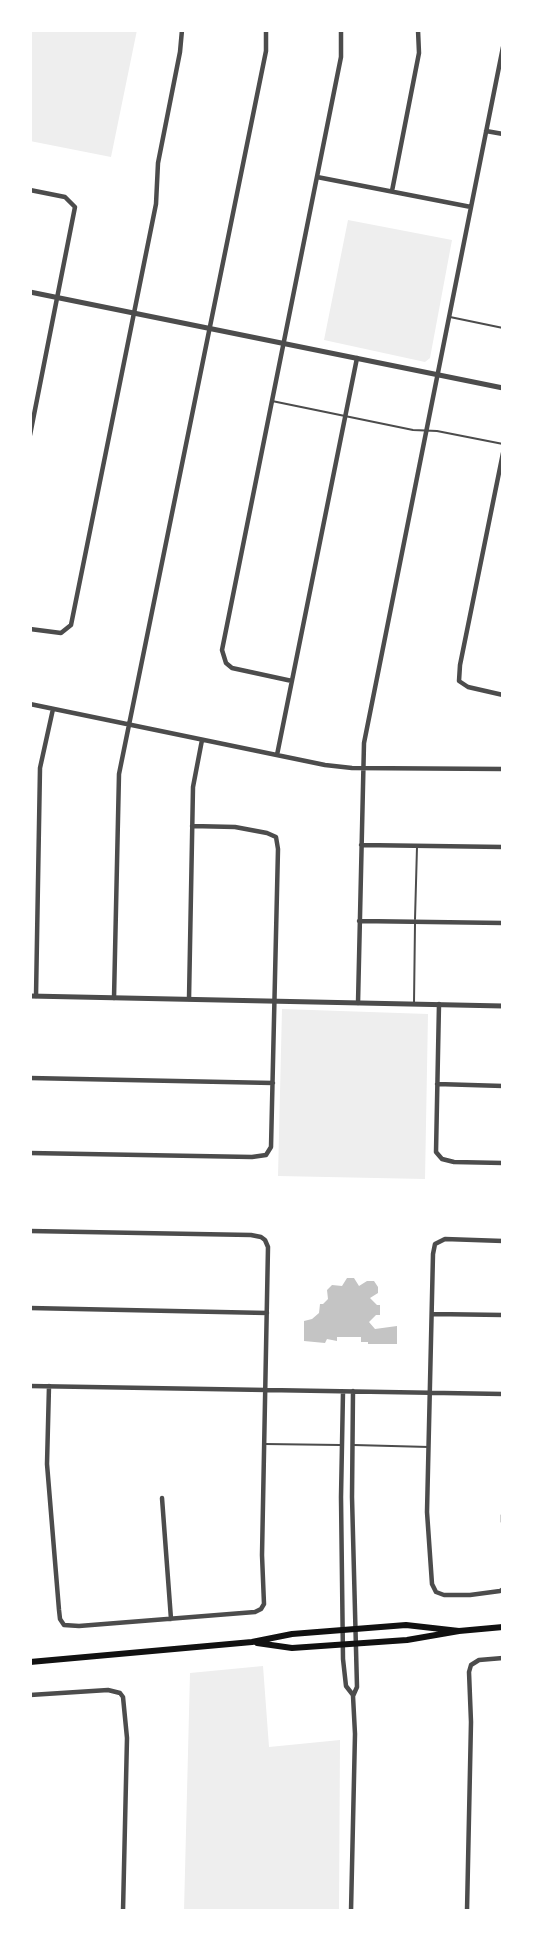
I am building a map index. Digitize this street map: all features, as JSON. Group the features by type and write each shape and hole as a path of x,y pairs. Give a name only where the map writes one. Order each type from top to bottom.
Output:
{"main road":[{"path":"30,1662 252,1642 292,1634 406,1625 458,1631"},
{"path":"252,1642 292,1648 407,1640 503,1627"}],"street":[{"path":"30,629 61,633 71,625 156,204 158,163 182,30"},
{"path":"114,998 119,774 266,51 266,30"},
{"path":"292,681 232,668 226,663 222,650 341,57 341,30"},
{"path":"392,191 419,53 418,30"},
{"path":"358,1003 364,743 503,47"},
{"path":"486,131 503,134"},
{"path":"317,177 471,208"},
{"path":"30,190 65,197 75,207 30,435"},
{"path":"30,292 503,388"},
{"path":"277,756 357,358"},
{"path":"503,453 459,681 468,687 503,695"},
{"path":"30,704 325,765 362,768 503,769"},
{"path":"53,709 40,768 33,996 503,1006"},
{"path":"189,999 193,787 202,740"},
{"path":"30,1153 260,1157 266,1155 271,1147 276,837 235,827 192,826"},
{"path":"361,845 503,847"},
{"path":"359,921 503,923"},
{"path":"439,1004 436,1152 442,1159 454,1162 503,1163"},
{"path":"30,1078 273,1083"},
{"path":"437,1084 503,1086"},
{"path":"30,1231 261,1237 268,1247 262,1555 264,1604 261,1609 255,1612 73,1627 64,1625 60,1619 47,1464 49,1386"},
{"path":"503,1241 445,1239 435,1244 427,1512 432,1584 436,1592 444,1595 482,1594 503,1589"},
{"path":"30,1308 267,1313"},
{"path":"433,1314 503,1315"},
{"path":"30,1386 503,1394"},
{"path":"343,1391 341,1539 344,1644 346,1686 353,1696"},
{"path":"352,1911 355,1734 353,1696 357,1686 352,1497 353,1391"},
{"path":"162,1498 171,1619"},
{"path":"503,1515 503,1522"},
{"path":"467,1911 470,1672 471,1665 479,1660 503,1658"},
{"path":"30,1695 115,1690 123,1697 127,1738 123,1911"}],"lane":[{"path":"449,317 503,328"},
{"path":"271,401 503,444"},
{"path":"414,1004 417,845"},
{"path":"264,1444 341,1445"},
{"path":"353,1445 430,1447"}],"shaded area":[{"path":"30,30 137,30 111,157 30,141"},
{"path":"348,220 452,240 430,358 425,362 324,340"},
{"path":"282,1009 428,1014 425,1179 278,1176"},
{"path":"263,1666 269,1747 340,1740 339,1909 184,1911 190,1673"}],"building":[{"path":"347,1278 354,1278 359,1286 367,1281 374,1281 378,1293 370,1298 380,1305 380,1315 376,1315 369,1322 375,1329 397,1326 397,1344 368,1344 361,1342 361,1337 337,1337 337,1341 327,1339 325,1343 304,1341 304,1321 319,1313 320,1304 328,1299 327,1290 332,1285 342,1286"}]}
